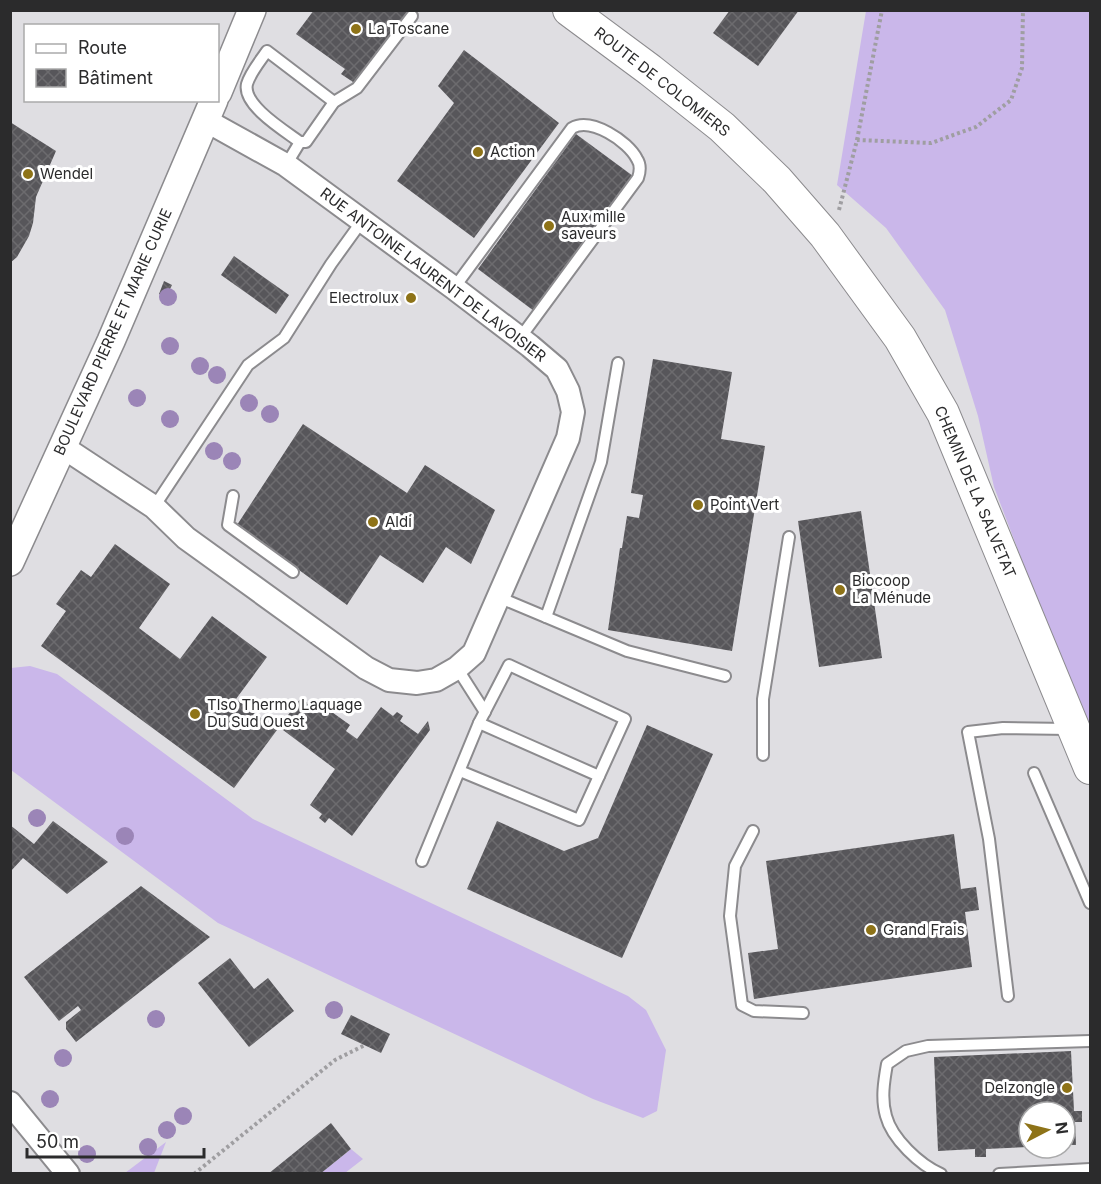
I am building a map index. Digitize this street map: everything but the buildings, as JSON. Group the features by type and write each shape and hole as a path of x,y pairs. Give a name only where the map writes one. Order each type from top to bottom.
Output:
{"main road":[{"name":"ROUTE DE COLOMIERS","path":"569,10 722,127 777,180 827,238"},
{"name":"CHEMIN DE LA SALVETAT","path":"827,238 900,338 943,413 1090,768"}],"street":[{"path":"219,90 252,13"},
{"name":"RUE ANTOINE LAURENT DE LAVOISIER","path":"63,447 154,507 186,538 366,668 388,680 417,683 436,680 457,668 474,653 568,438 573,412 568,391 557,369 520,338 210,110"},
{"name":"BOULEVARD PIERRE ET MARIE CURIE","path":"10,562 111,341 210,110"},
{"path":"10,1102 68,1173"}],"lane":[{"path":"334,102 267,51 247,82 247,92 252,103 300,142 306,142 334,102 357,88 412,16"},
{"path":"454,288 572,128 581,124 594,125 621,142 638,160 640,168 638,178 520,338"},
{"path":"286,165 300,142"},
{"path":"154,507 248,365 284,338 331,264 362,221"},
{"path":"546,617 601,462 618,363"},
{"path":"233,496 228,525 293,573"},
{"path":"763,755 763,699 789,537"},
{"path":"498,597 627,651 725,676"},
{"path":"422,861 479,723 509,665 625,719 579,820 460,771"},
{"path":"457,668 484,712"},
{"path":"479,723 599,776"},
{"path":"1008,996 989,839 968,732 1003,728 1073,729"},
{"path":"1034,773 1090,903"},
{"path":"753,831 735,866 730,916 742,1005 754,1011 803,1013"},
{"path":"941,1173 930,1169 915,1158 891,1129 886,1117 883,1088 887,1064 906,1052 928,1046 1090,1041"},
{"path":"999,1173 1090,1169"}],"path":[{"path":"827,238 853,163 882,10"},
{"path":"857,140 931,143 976,128 1011,100 1022,68 1023,10"},
{"path":"194,1173 335,1060 364,1045"}],"shaded area":[{"path":"866,11 1090,11 1090,730 994,487 978,416 945,310 886,228 837,185"},
{"path":"30,666 57,674 253,819 628,996 646,1010 666,1050 657,1111 643,1118 593,1099 218,923 11,770 11,668"},
{"path":"166,1142 154,1173 125,1173"},
{"path":"351,1149 363,1159 345,1173 320,1174"}],"place":[{"name":"La Toscane","path":"356,29"},
{"name":"Action","path":"478,152"},
{"name":"Wendel","path":"28,174"},
{"name":"Aux mille saveurs","path":"549,226"},
{"name":"Electrolux","path":"411,298"},
{"name":"Point Vert","path":"698,505"},
{"name":"Aldi","path":"373,522"},
{"name":"Biocoop La Ménude","path":"840,590"},
{"name":"Tlso Thermo Laquage Du Sud Ouest","path":"195,714"},
{"name":"Grand Frais","path":"871,930"},
{"name":"Delzongle","path":"1067,1088"}]}
